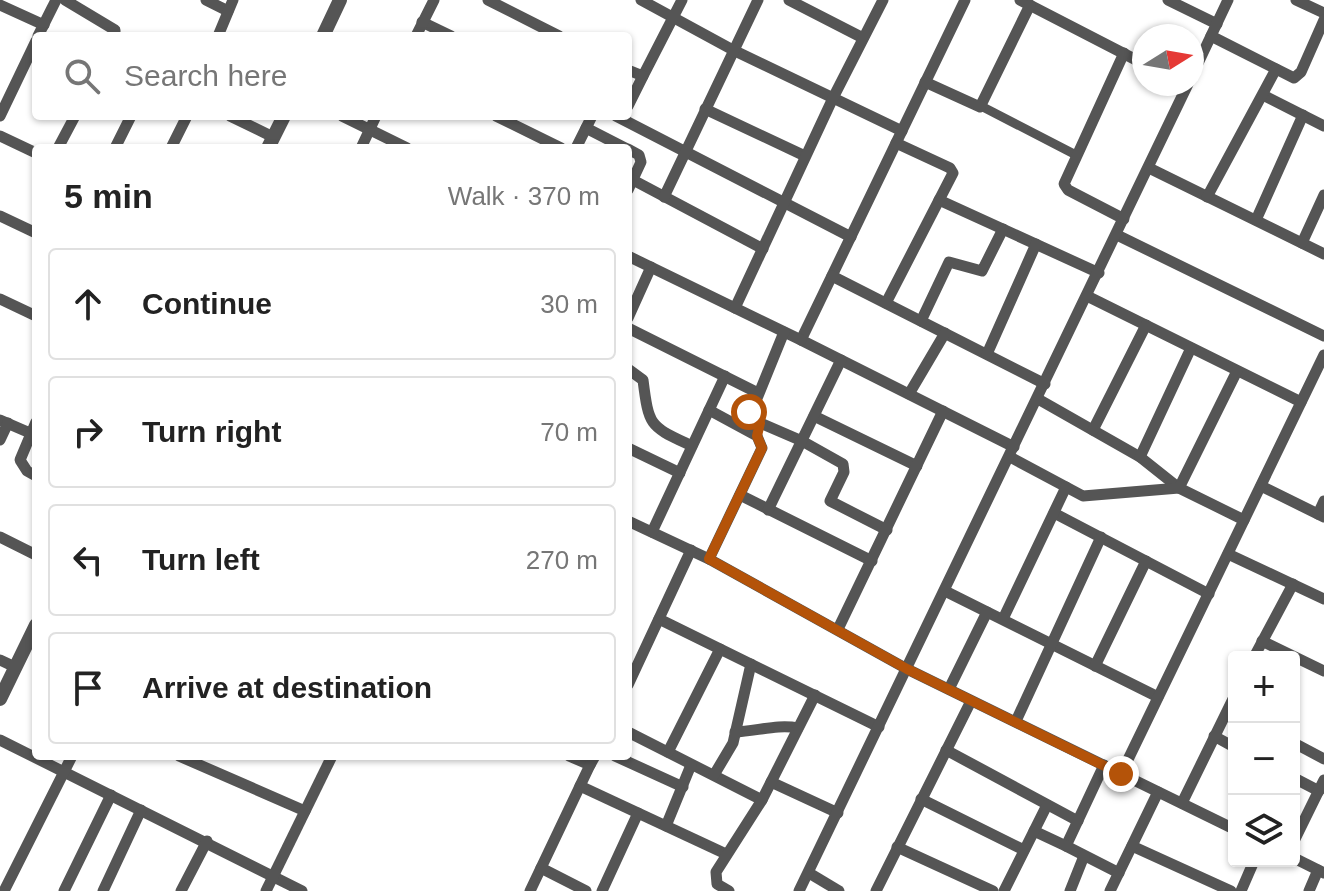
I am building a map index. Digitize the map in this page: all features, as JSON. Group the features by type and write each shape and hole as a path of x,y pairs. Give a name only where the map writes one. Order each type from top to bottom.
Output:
{"street":[{"path":"40,32 56,0"},
{"path":"65,0 107,23 115,32"},
{"path":"206,0 230,5 220,32"},
{"path":"325,32 340,0"},
{"path":"418,32 434,0"},
{"path":"488,0 551,32"},
{"path":"641,0 733,50 902,131"},
{"path":"632,98 682,0"},
{"path":"664,197 758,0"},
{"path":"789,0 863,38"},
{"path":"735,308 805,156 883,0"},
{"path":"801,340 965,0"},
{"path":"1168,0 1217,24"},
{"path":"1204,50 1228,0"},
{"path":"1302,1 1324,13"},
{"path":"981,106 1025,2 1132,57"},
{"path":"0,5 36,32"},
{"path":"1211,36 1276,69 1298,76 1324,20"},
{"path":"422,22 443,32"},
{"path":"0,116 32,49"},
{"path":"1124,53 1076,155 1066,188 1124,219"},
{"path":"1207,197 1276,69"},
{"path":"632,72 643,76"},
{"path":"925,82 977,108 981,106 1076,155"},
{"path":"1263,95 1324,125"},
{"path":"799,891 1182,96"},
{"path":"705,109 805,156"},
{"path":"1256,220 1303,115"},
{"path":"60,144 73,120"},
{"path":"117,144 129,120"},
{"path":"173,144 185,120"},
{"path":"236,120 271,142 282,120"},
{"path":"350,120 399,144"},
{"path":"363,144 374,120"},
{"path":"504,120 553,144"},
{"path":"578,144 590,120"},
{"path":"610,141 619,120"},
{"path":"626,120 783,205 851,237"},
{"path":"586,128 616,144"},
{"path":"0,136 32,151"},
{"path":"886,303 952,170 896,143"},
{"path":"632,153 641,158 632,180"},
{"path":"1149,168 1324,254"},
{"path":"632,186 664,197 763,249"},
{"path":"1302,243 1324,195"},
{"path":"939,200 1099,273"},
{"path":"0,216 32,231"},
{"path":"921,321 949,262 982,271 1003,229"},
{"path":"1117,235 1324,336"},
{"path":"987,354 1036,244"},
{"path":"632,258 943,411 1066,487 1089,497 1179,488"},
{"path":"632,309 651,267"},
{"path":"832,276 1045,384"},
{"path":"1087,296 1301,402"},
{"path":"0,299 32,314"},
{"path":"1093,430 1146,325"},
{"path":"632,330 758,393"},
{"path":"784,332 749,415 843,464 844,472 830,501 887,530"},
{"path":"909,394 945,333"},
{"path":"1140,457 1191,348"},
{"path":"1121,774 1324,355"},
{"path":"768,510 841,360"},
{"path":"1179,488 1237,371"},
{"path":"632,372 643,380 649,418 655,428 692,446"},
{"path":"652,532 725,376"},
{"path":"1038,399 1140,457 1179,488 1244,520"},
{"path":"709,410 757,436"},
{"path":"838,629 943,411"},
{"path":"814,416 917,466"},
{"path":"0,440 4,421 32,428"},
{"path":"709,559 762,448 757,436 760,423"},
{"path":"32,431 21,465 32,473"},
{"path":"632,450 680,473"},
{"path":"1261,486 1321,515 1324,501"},
{"path":"1003,619 1066,487"},
{"path":"740,495 872,561"},
{"path":"1054,513 1209,594"},
{"path":"632,523 709,559 907,669 1228,826"},
{"path":"0,537 32,553"},
{"path":"1016,721 1101,537"},
{"path":"632,676 691,550"},
{"path":"1228,554 1324,599"},
{"path":"1095,666 1146,561"},
{"path":"1257,651 1293,584"},
{"path":"945,591 1158,697"},
{"path":"949,689 987,612"},
{"path":"659,619 879,727"},
{"path":"0,699 32,633"},
{"path":"1262,641 1324,671"},
{"path":"668,752 720,649"},
{"path":"0,660 15,667"},
{"path":"714,775 735,732 751,664"},
{"path":"723,890 714,879 726,854 762,800 815,695"},
{"path":"876,891 971,701"},
{"path":"1182,803 1228,709"},
{"path":"735,732 773,730 784,726 798,728"},
{"path":"632,734 762,800"},
{"path":"1214,736 1228,744"},
{"path":"0,740 32,756"},
{"path":"1300,746 1324,759"},
{"path":"946,750 1078,821"},
{"path":"40,760 302,891"},
{"path":"4,891 70,760"},
{"path":"196,760 305,811"},
{"path":"266,891 330,760"},
{"path":"624,760 683,787"},
{"path":"530,891 593,761"},
{"path":"666,826 691,765"},
{"path":"1066,846 1104,765"},
{"path":"1300,780 1321,785 1300,829"},
{"path":"771,782 838,813"},
{"path":"580,786 726,854"},
{"path":"1112,890 1158,792"},
{"path":"64,891 111,795"},
{"path":"921,799 1024,850"},
{"path":"1004,891 1047,805"},
{"path":"103,891 141,810"},
{"path":"602,891 638,813"},
{"path":"1034,831 1119,873"},
{"path":"181,891 207,841"},
{"path":"1132,846 1231,891"},
{"path":"897,847 993,891"},
{"path":"1070,891 1084,856"},
{"path":"1300,861 1321,871 1309,891"},
{"path":"1241,891 1251,867"},
{"path":"541,868 586,891"},
{"path":"809,873 839,891"}],"route":[{"path":"749,412 749,418 760,423 757,436 762,448 709,559 907,669 1121,774"}]}
